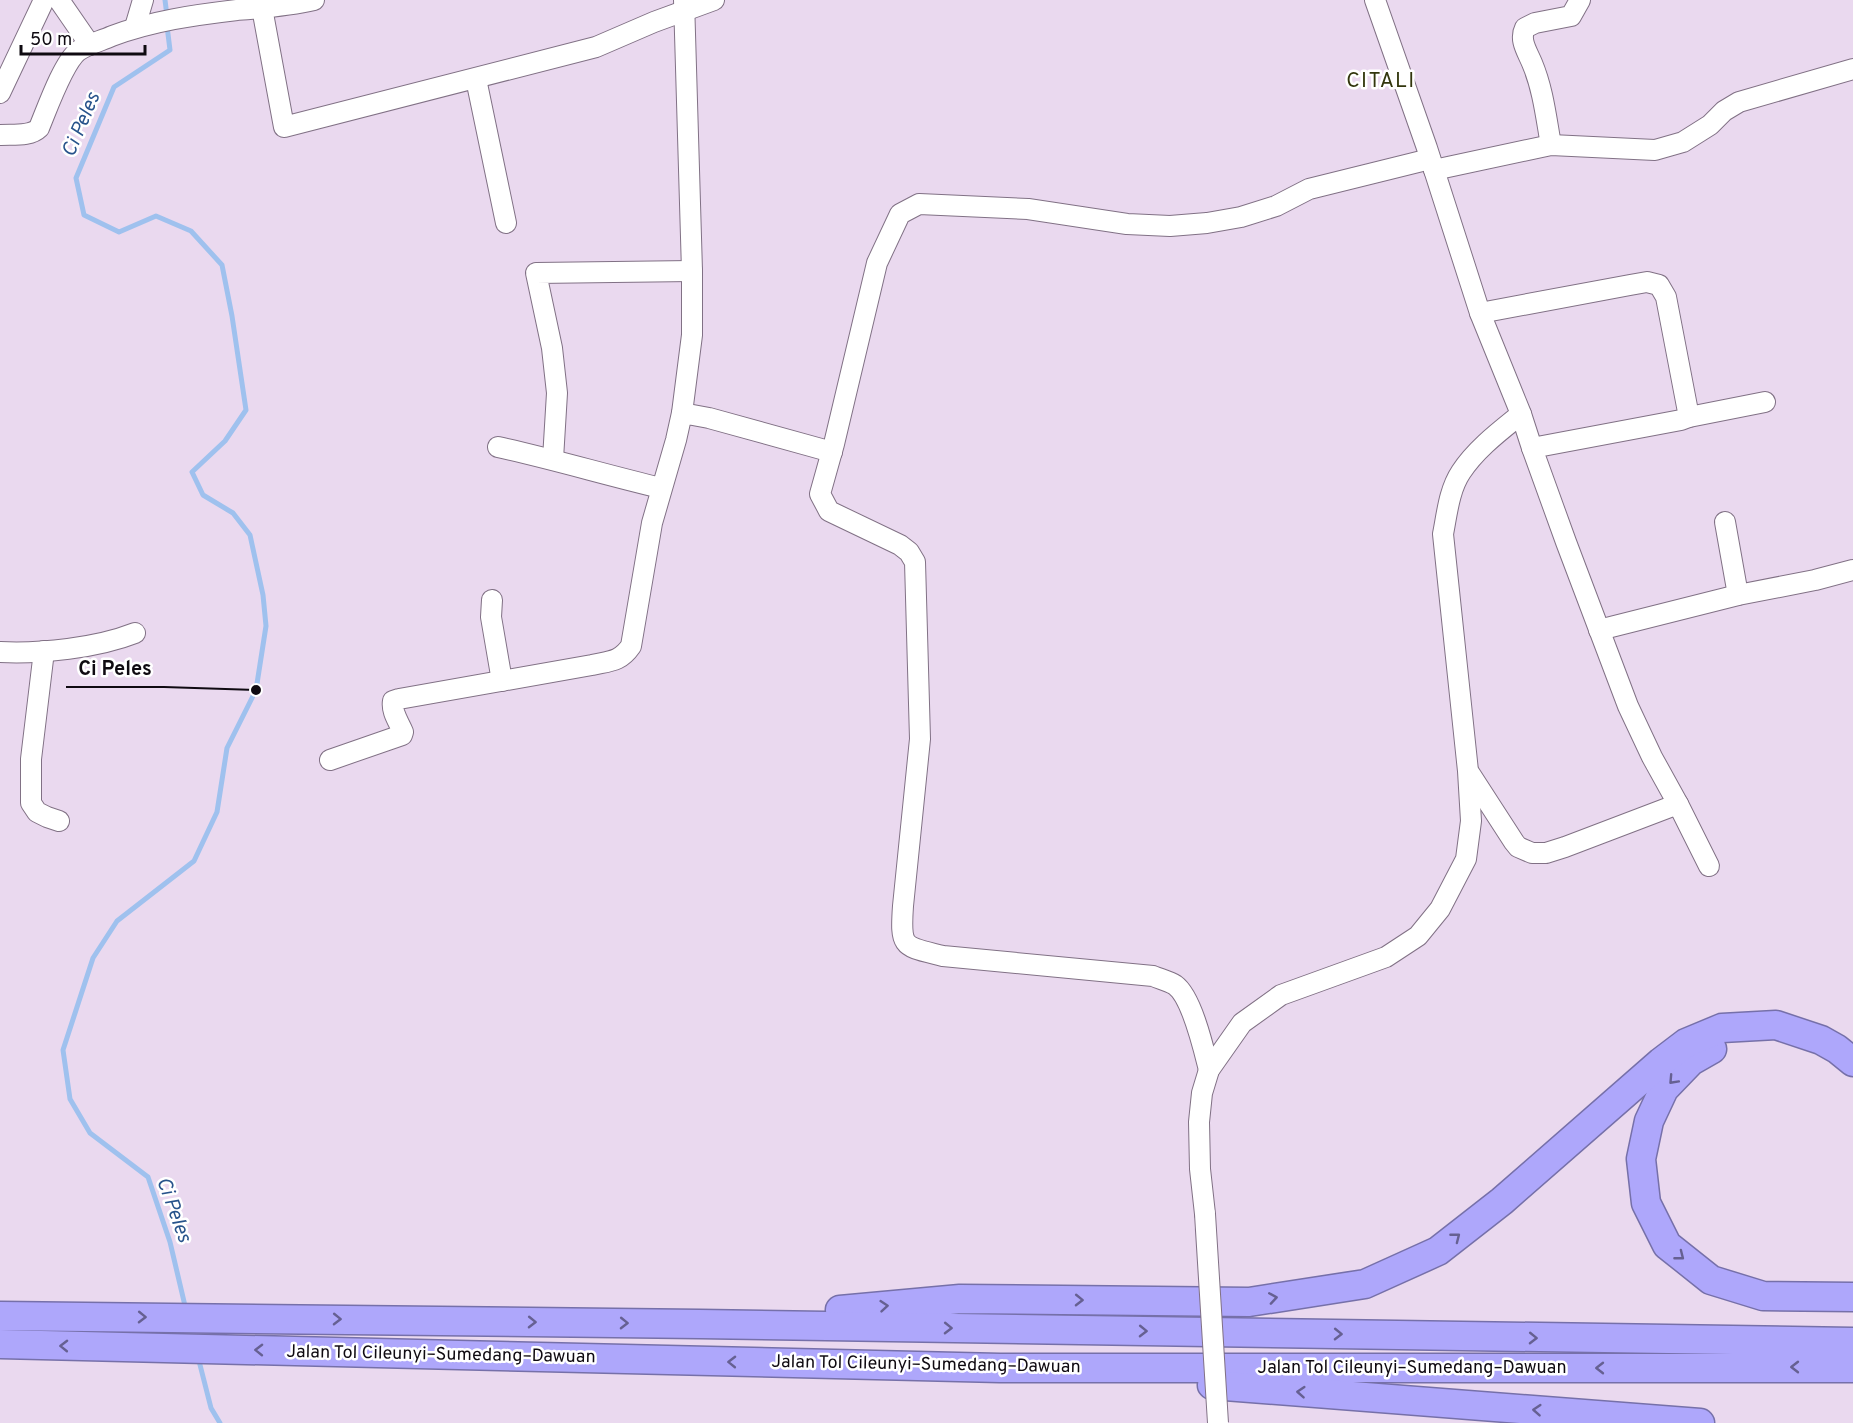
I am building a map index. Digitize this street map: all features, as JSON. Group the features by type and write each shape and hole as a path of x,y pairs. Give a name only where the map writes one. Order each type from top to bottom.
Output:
{"highway":[{"path":"700,1324 960,1299 1249,1302 1365,1284 1438,1251 1502,1201 1661,1062 1686,1043 1722,1028 1776,1025 1821,1040 1853,1062"},
{"path":"1853,1077 1816,1048 1774,1036 1731,1039 1691,1061 1665,1089 1649,1121 1641,1159 1646,1203 1667,1245 1711,1280 1763,1296 1853,1297"},
{"name":"Jalan Tol Cileunyi–Sumedang–Dawuan","path":"0,1316 565,1322 1853,1342"},
{"name":"Jalan Tol Cileunyi–Sumedang–Dawuan","path":"0,1344 1000,1368 1853,1368"},
{"path":"1000,1368 1700,1423"}],"street":[{"path":"0,93 44,0"},
{"path":"59,0 90,45"},
{"path":"135,27 143,0"},
{"path":"0,135 35,132 39,128 67,67 77,52 90,45 135,27 157,22 314,0"},
{"path":"262,8 284,127 596,46 654,22 684,6 714,0"},
{"path":"1375,0 1427,148 1480,313 1521,414 1628,706 1709,866"},
{"path":"1551,145 1540,85 1524,46 1522,35 1525,28 1535,23 1571,16 1580,0"},
{"path":"330,760 402,735 403,732 393,711 393,701 620,659 631,646 652,523 682,413 692,335 684,6"},
{"path":"1209,1070 1201,1037 1189,1005 1177,986 1153,976 943,956 909,946 904,940 901,930 920,739 915,562 909,552 900,545 829,511 820,494 877,263 900,214 919,204 1028,209 1127,224 1170,226 1241,217 1276,206 1309,189 1551,145 1655,150 1665,148 1683,142 1710,125 1724,111 1739,102 1853,69"},
{"path":"476,79 506,223"},
{"path":"553,459 557,393 552,348 536,273 692,271"},
{"path":"1480,313 1647,282 1659,285 1666,297 1689,417"},
{"path":"1532,448 1765,402"},
{"path":"682,413 709,418 832,452"},
{"path":"1218,1423 1206,1214 1200,1169 1199,1122 1202,1093 1209,1070 1242,1023 1281,995 1386,957 1418,936 1440,909 1466,859 1471,821 1468,771 1443,534 1449,501 1460,472 1494,436 1521,414"},
{"path":"498,447 661,488"},
{"path":"1725,522 1738,595"},
{"path":"1599,630 1738,595 1853,570"},
{"path":"492,600 491,617 502,681"},
{"path":"0,652 44,651 119,640 135,633"},
{"path":"44,651 31,759 30,803 37,812 59,821"},
{"path":"1468,771 1514,842 1518,847 1532,853 1546,853 1565,847 1678,804"}],"waterway":[{"name":"Ci Peles","path":"165,0 167,16"},
{"name":"Ci Peles","path":"167,26 170,50 114,87 76,178 84,215 119,232 156,216 191,231 222,265 246,410 225,441 192,472 203,495 233,513 250,535 263,595 266,626 256,690 227,748 217,812 194,861 117,921 93,958 63,1050 70,1099 90,1133 148,1177 170,1242 186,1310"},
{"name":"Ci Peles","path":"198,1357 211,1408 220,1423"}],"place":[{"name":"Ci Peles","path":"256,690"}],"district":[{"name":"CITALI","path":"1381,81"}]}
